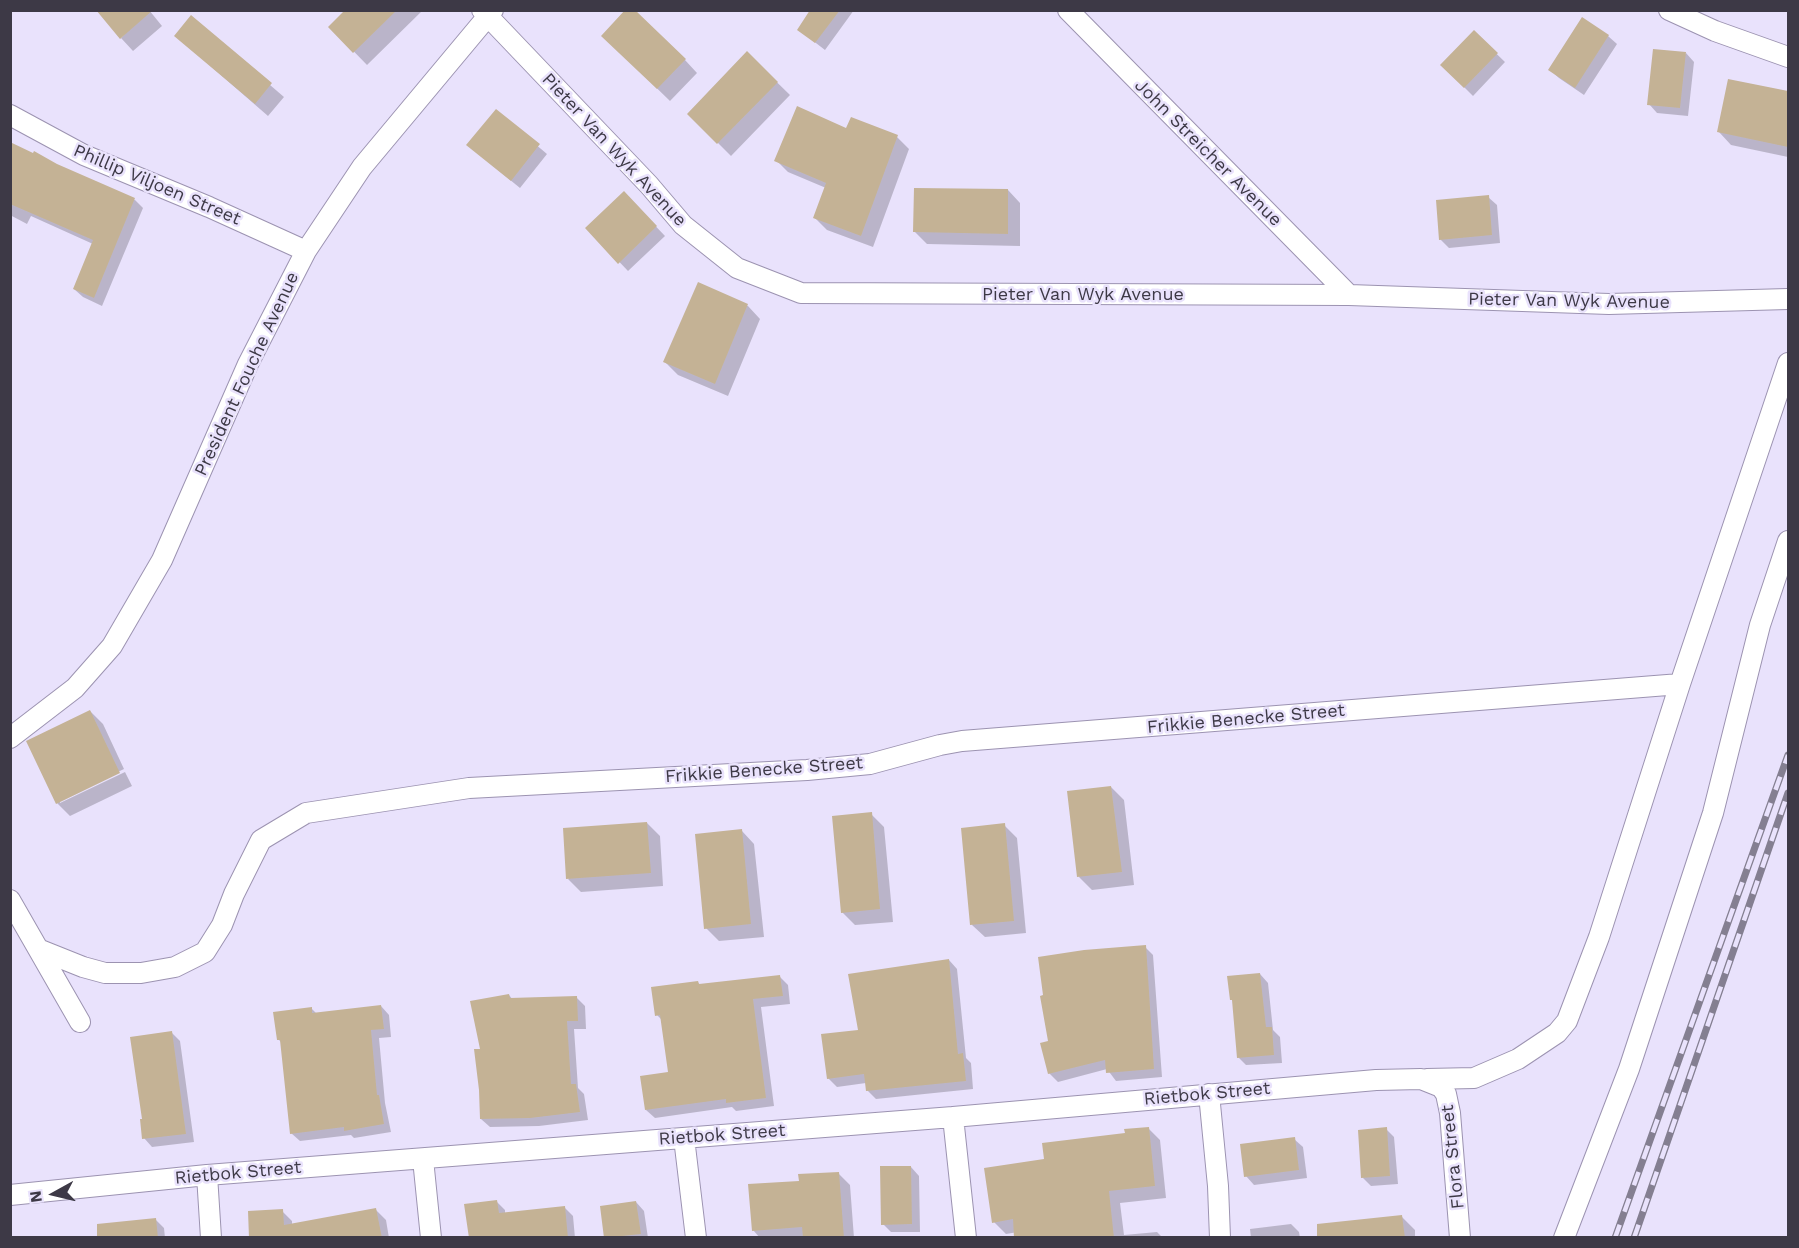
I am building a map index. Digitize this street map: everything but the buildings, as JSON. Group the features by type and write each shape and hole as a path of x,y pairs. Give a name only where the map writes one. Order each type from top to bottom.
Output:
{"street":[{"name":"John Streicher Avenue","path":"1068,10 1349,295"},
{"path":"1669,10 1715,31 1788,57"},
{"name":"Pieter Van Wyk Avenue","path":"488,12 649,185 683,225 737,268 801,293 1349,295 1609,304 1788,299"},
{"name":"President Fouche Avenue","path":"10,738 75,688 112,646 162,560 248,364 306,251 362,167 488,12"},
{"name":"Phillip Viljoen Street","path":"10,115 84,155 209,207 306,251"},
{"name":"Rietbok Street","path":"10,1195 207,1175 954,1117 1376,1080 1427,1081 1474,1078 1518,1059 1557,1033 1567,1022 1599,937 1680,684 1788,363"},
{"path":"1564,1238 1629,1069 1713,813 1760,625 1788,541"},
{"name":"Frikkie Benecke Street","path":"38,949 105,973 141,973 175,967 205,952 222,925 234,894 261,840 306,813 469,788 807,770 860,765 962,741 1680,684"},
{"path":"10,900 80,1022"},
{"name":"Flora Street","path":"1427,1081 1441,1087 1446,1094 1450,1113 1460,1238"},
{"path":"1209,1094 1218,1186 1220,1238"},
{"path":"954,1117 966,1238"},
{"path":"684,1138 696,1238"},
{"path":"423,1159 432,1238"},
{"path":"207,1175 211,1238"}],"railway":[{"path":"1615,1238 1788,755"},
{"path":"1634,1238 1788,793"}]}
